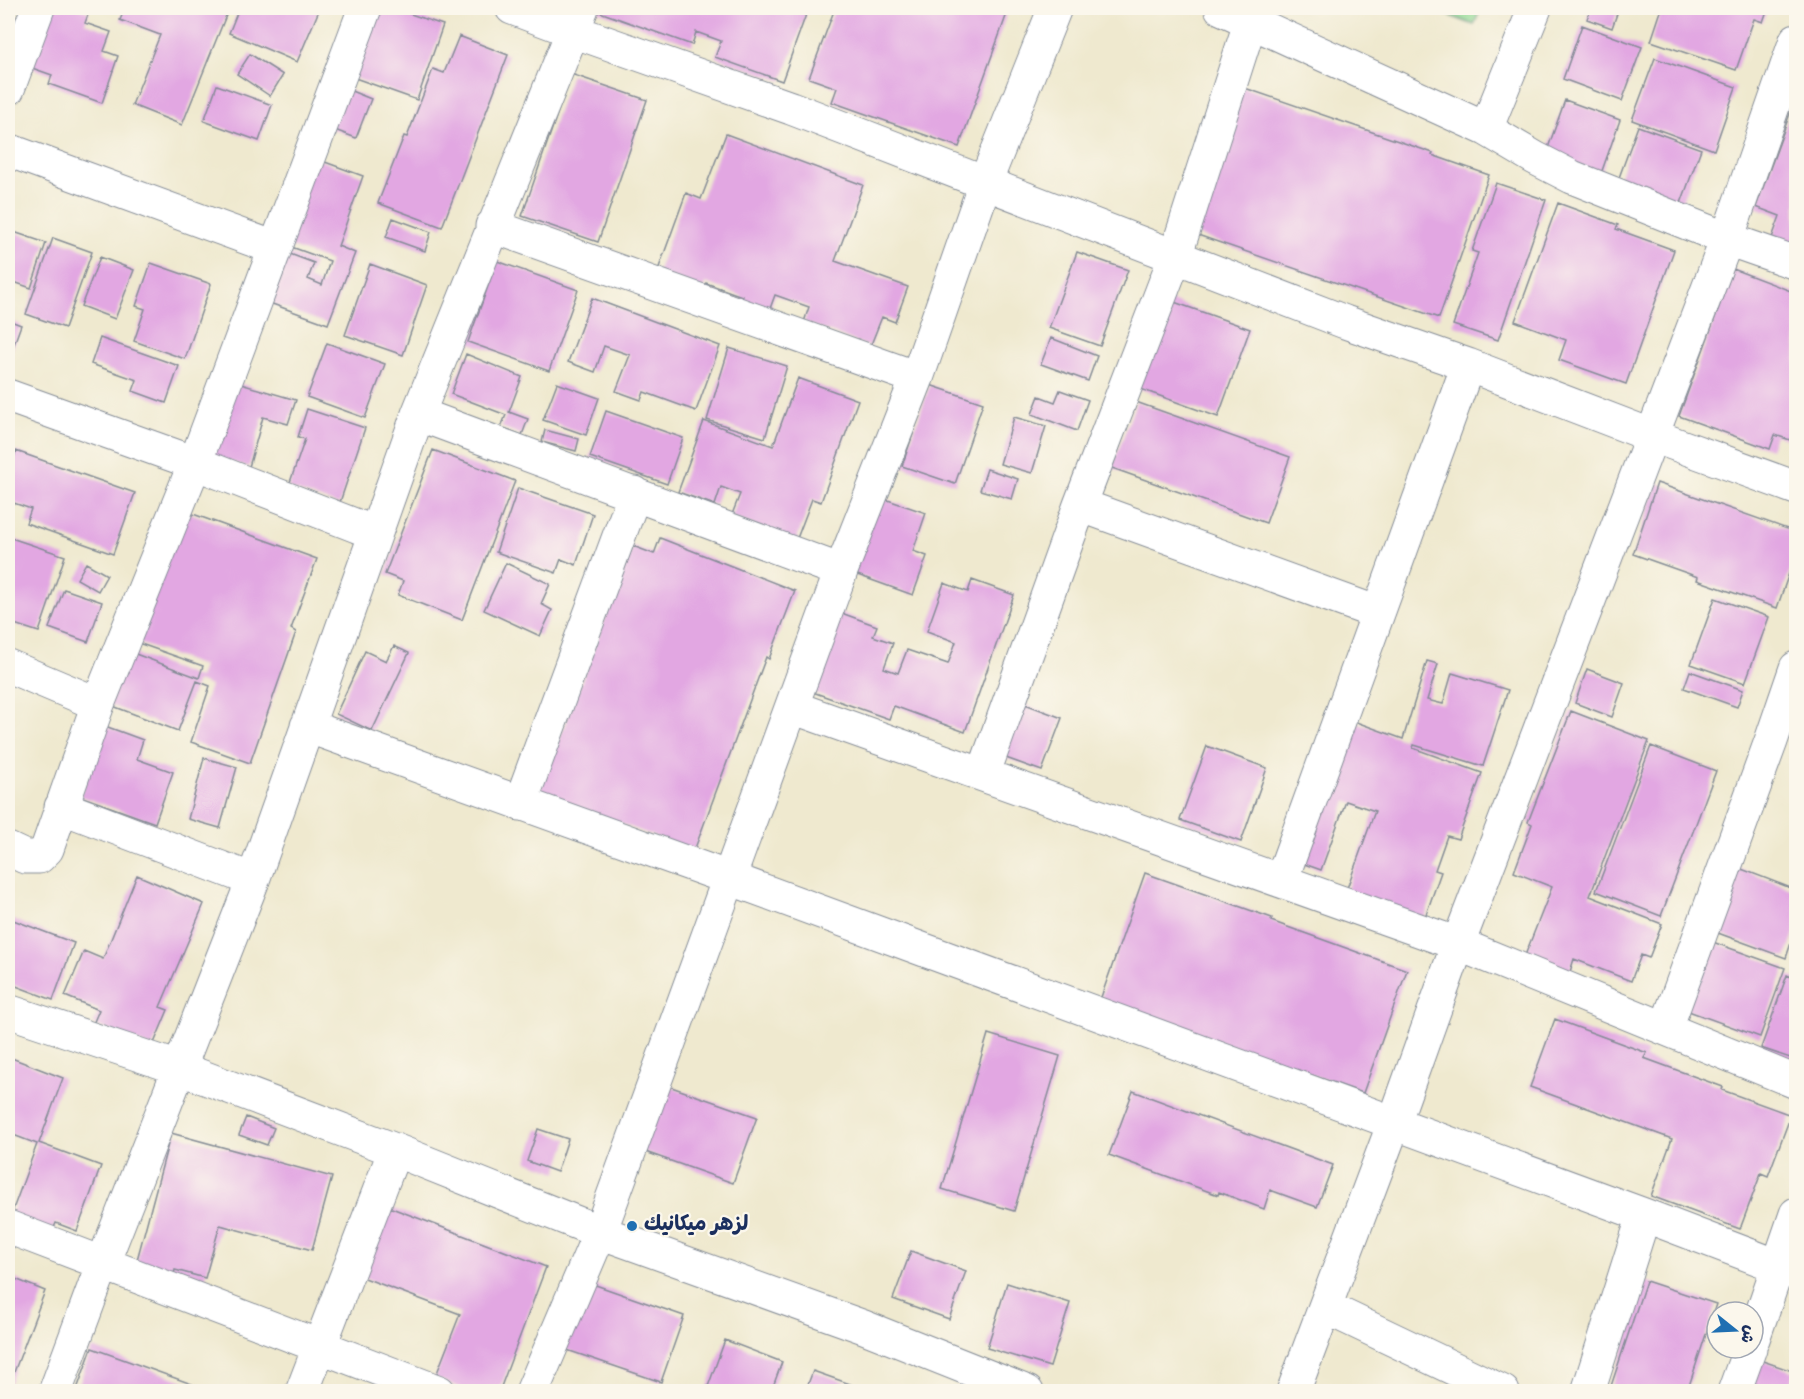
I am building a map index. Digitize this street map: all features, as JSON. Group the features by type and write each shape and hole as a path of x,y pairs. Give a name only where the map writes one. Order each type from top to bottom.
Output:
{"street":[{"path":"8,89 38,8"},
{"path":"8,849 25,857 39,857 47,849 98,704 195,463 365,8"},
{"path":"512,8 578,19 791,108 1175,257 1797,488"},
{"path":"532,1392 600,1232 841,571 917,378 985,183 1055,8"},
{"path":"1221,8 1486,129 1535,159 1572,177 1727,239 1797,263"},
{"path":"1486,129 1535,8"},
{"path":"55,1392 253,880 418,414 492,226 578,19"},
{"path":"983,775 1080,505 1175,257 1251,20"},
{"path":"1293,1392 1394,1123 1458,944 1653,436 1793,58"},
{"path":"8,150 275,248"},
{"path":"492,226 917,378"},
{"path":"1281,881 1468,365"},
{"path":"8,396 195,463 375,533"},
{"path":"418,414 841,571"},
{"path":"520,804 635,493"},
{"path":"1080,505 1378,613"},
{"path":"8,666 98,704"},
{"path":"1666,1028 1784,746 1797,668"},
{"path":"792,708 1458,944 1797,1082"},
{"path":"307,726 729,878 1788,1270"},
{"path":"61,807 253,880"},
{"path":"8,1011 179,1068 395,1150 600,1232 864,1327 1028,1392"},
{"path":"302,1392 395,1150"},
{"path":"1765,1315 1788,1270 1797,1214"},
{"path":"1588,1392 1644,1215"},
{"path":"8,1227 439,1392"},
{"path":"1325,1307 1503,1392"},
{"path":"1734,1392 1746,1360"}],"green space":[{"path":"1430,8 1481,8 1474,25"}],"building":[{"path":"34,8 77,8 89,12 85,23 111,32 104,51 118,56 102,103 49,84 52,75 15,62"},
{"path":"125,8 229,8 182,125 132,105 160,35 120,20"},
{"path":"239,8 320,8 297,62 229,33"},
{"path":"360,8 393,8 443,25 417,100 338,72"},
{"path":"598,8 808,9 782,81 715,57 721,41 696,32 692,45 597,11"},
{"path":"835,8 1009,8 959,147 832,102 837,88 809,78"},
{"path":"1591,8 1619,8 1612,28 1587,19"},
{"path":"1652,8 1768,8 1763,22 1754,19 1736,70 1651,41 1661,11"},
{"path":"1582,25 1642,47 1622,101 1563,79"},
{"path":"459,36 508,55 442,227 378,203 433,69 444,73"},
{"path":"250,54 283,75 270,96 237,74"},
{"path":"1655,58 1736,87 1714,150 1632,120"},
{"path":"571,74 647,100 598,242 522,216"},
{"path":"334,84 371,99 356,138 319,124"},
{"path":"217,85 272,105 259,141 204,121"},
{"path":"1239,86 1433,153 1432,155 1489,175 1439,318 1189,232"},
{"path":"1796,97 1796,256 1769,246 1780,216 1756,207"},
{"path":"1565,100 1620,120 1598,182 1543,162"},
{"path":"1638,126 1701,149 1680,206 1617,183"},
{"path":"726,134 863,185 835,261 908,287 895,322 882,317 870,347 804,322 809,307 775,295 768,314 740,303 742,296 706,283 704,290 657,273 686,193 701,199"},
{"path":"306,155 363,176 338,246 355,253 328,324 264,301 282,251 314,263 308,279 322,285 330,261 275,241"},
{"path":"1496,183 1546,200 1498,340 1453,325 1478,253 1472,251"},
{"path":"1558,203 1618,225 1616,229 1674,250 1626,384 1559,360 1566,340 1515,321"},
{"path":"393,218 431,232 425,251 386,237"},
{"path":"8,230 46,243 31,288 8,280"},
{"path":"53,238 92,252 65,328 26,314"},
{"path":"1077,252 1128,270 1100,346 1049,328"},
{"path":"100,257 134,270 115,319 81,306"},
{"path":"497,261 578,290 549,371 468,342"},
{"path":"151,263 211,284 185,359 134,341 145,309 136,306"},
{"path":"370,264 427,285 403,355 345,335"},
{"path":"1733,269 1796,293 1796,442 1775,435 1770,449 1679,416"},
{"path":"1160,297 1250,329 1218,417 1113,379"},
{"path":"592,298 720,346 696,411 644,392 641,400 616,391 630,355 604,346 595,372 568,362"},
{"path":"8,320 21,325 8,361"},
{"path":"100,338 179,366 166,403 133,391 137,380 91,364"},
{"path":"1051,338 1097,356 1088,381 1041,364"},
{"path":"327,343 385,364 365,418 307,397"},
{"path":"729,348 787,366 765,438 707,420"},
{"path":"466,354 522,377 509,412 528,419 522,435 501,427 506,415 451,394"},
{"path":"798,378 858,400 821,502 812,499 796,541 731,517 740,494 721,487 715,505 678,492 704,421 773,446"},
{"path":"227,380 296,400 288,424 263,417 249,467 206,455"},
{"path":"557,383 599,398 586,435 543,420"},
{"path":"930,385 983,403 955,484 902,466"},
{"path":"1060,390 1088,400 1077,431 1032,414 1039,396 1055,402"},
{"path":"1136,402 1290,457 1266,523 1112,468"},
{"path":"307,409 365,428 339,505 288,488 305,439 298,437"},
{"path":"606,411 683,438 667,484 590,457"},
{"path":"1014,417 1046,426 1032,473 1000,464"},
{"path":"545,430 579,439 576,451 542,442"},
{"path":"433,450 515,481 462,620 398,595 403,581 385,574"},
{"path":"16,451 135,493 113,554 26,523 31,509 8,501 8,476"},
{"path":"987,469 1018,479 1012,499 980,490"},
{"path":"1657,483 1796,532 1796,553 1777,608 1697,580 1698,577 1633,554"},
{"path":"518,488 593,514 576,565 561,559 556,573 496,552"},
{"path":"879,497 926,513 913,551 927,556 913,595 852,573"},
{"path":"182,510 317,559 291,629 296,632 250,763 191,742 210,686 197,681 178,731 105,703 125,650 199,678 203,666 127,639"},
{"path":"8,537 65,556 39,632 8,622"},
{"path":"660,538 795,591 769,659 766,657 694,851 539,793 633,546 654,554"},
{"path":"86,563 107,575 98,591 77,579"},
{"path":"506,563 550,584 541,604 552,610 540,636 484,610"},
{"path":"972,580 1014,595 965,732 894,706 889,719 807,690 836,611 877,626 873,636 893,643 884,668 898,673 907,650 948,664 956,642 927,631 944,583 968,592"},
{"path":"64,589 102,602 88,642 49,628"},
{"path":"1715,598 1769,617 1745,683 1691,664"},
{"path":"394,646 409,653 372,731 336,714 365,651 386,661"},
{"path":"1427,661 1438,664 1427,700 1443,704 1452,673 1508,690 1483,766 1414,745 1413,748 1482,773 1458,839 1447,836 1435,870 1441,872 1424,920 1346,891 1375,811 1346,801 1321,870 1282,856 1334,714 1403,739"},
{"path":"1587,669 1624,683 1612,717 1575,703"},
{"path":"1690,671 1743,690 1737,707 1684,688"},
{"path":"1012,699 1062,718 1042,771 992,753"},
{"path":"1571,711 1649,741 1590,896 1662,924 1649,958 1641,955 1631,981 1574,959 1569,975 1524,958 1552,887 1514,872 1532,824 1528,822"},
{"path":"105,726 143,740 137,759 173,772 155,823 80,796"},
{"path":"1207,746 1267,768 1241,842 1180,820"},
{"path":"1651,746 1716,771 1661,916 1596,891"},
{"path":"204,758 237,767 220,828 188,819"},
{"path":"1731,865 1796,890 1796,928 1786,958 1707,929"},
{"path":"1145,873 1272,918 1271,921 1407,970 1363,1093 1100,1000"},
{"path":"137,875 204,904 160,1007 168,1010 152,1048 93,1024 99,1010 65,996 84,951 103,959"},
{"path":"8,918 74,943 53,1000 8,983"},
{"path":"1696,936 1785,968 1760,1037 1672,1005"},
{"path":"1787,975 1796,979 1796,1060 1761,1048"},
{"path":"1555,1019 1647,1053 1644,1058 1791,1115 1768,1176 1761,1173 1740,1229 1651,1196 1672,1139 1530,1087"},
{"path":"988,1034 1060,1056 1014,1211 942,1189"},
{"path":"9,1057 63,1078 39,1143 101,1166 77,1231 56,1223 48,1242 8,1223 37,1144 8,1133"},
{"path":"660,1083 757,1117 733,1183 637,1149"},
{"path":"1133,1091 1333,1165 1317,1207 1270,1190 1264,1209 1219,1192 1218,1195 1109,1155"},
{"path":"246,1117 274,1128 267,1145 239,1135"},
{"path":"538,1129 568,1139 557,1172 527,1161"},
{"path":"171,1133 332,1177 312,1250 220,1225 205,1278 175,1270 172,1281 134,1271"},
{"path":"389,1207 546,1267 499,1392 472,1392 435,1378 460,1314 362,1277"},
{"path":"911,1251 966,1271 949,1319 893,1299"},
{"path":"8,1276 45,1291 8,1388"},
{"path":"1646,1281 1705,1300 1705,1337 1687,1392 1609,1392"},
{"path":"587,1282 684,1316 661,1382 564,1349"},
{"path":"1007,1283 1070,1303 1050,1367 987,1348"},
{"path":"725,1340 782,1362 771,1392 706,1392"},
{"path":"92,1348 211,1391 211,1392 76,1392"},
{"path":"1750,1360 1760,1360 1795,1372 1788,1392 1739,1392"},
{"path":"813,1371 870,1391 870,1392 805,1392"}],"place":[{"name":"لزهر ميكانيك","path":"632,1226"}]}
